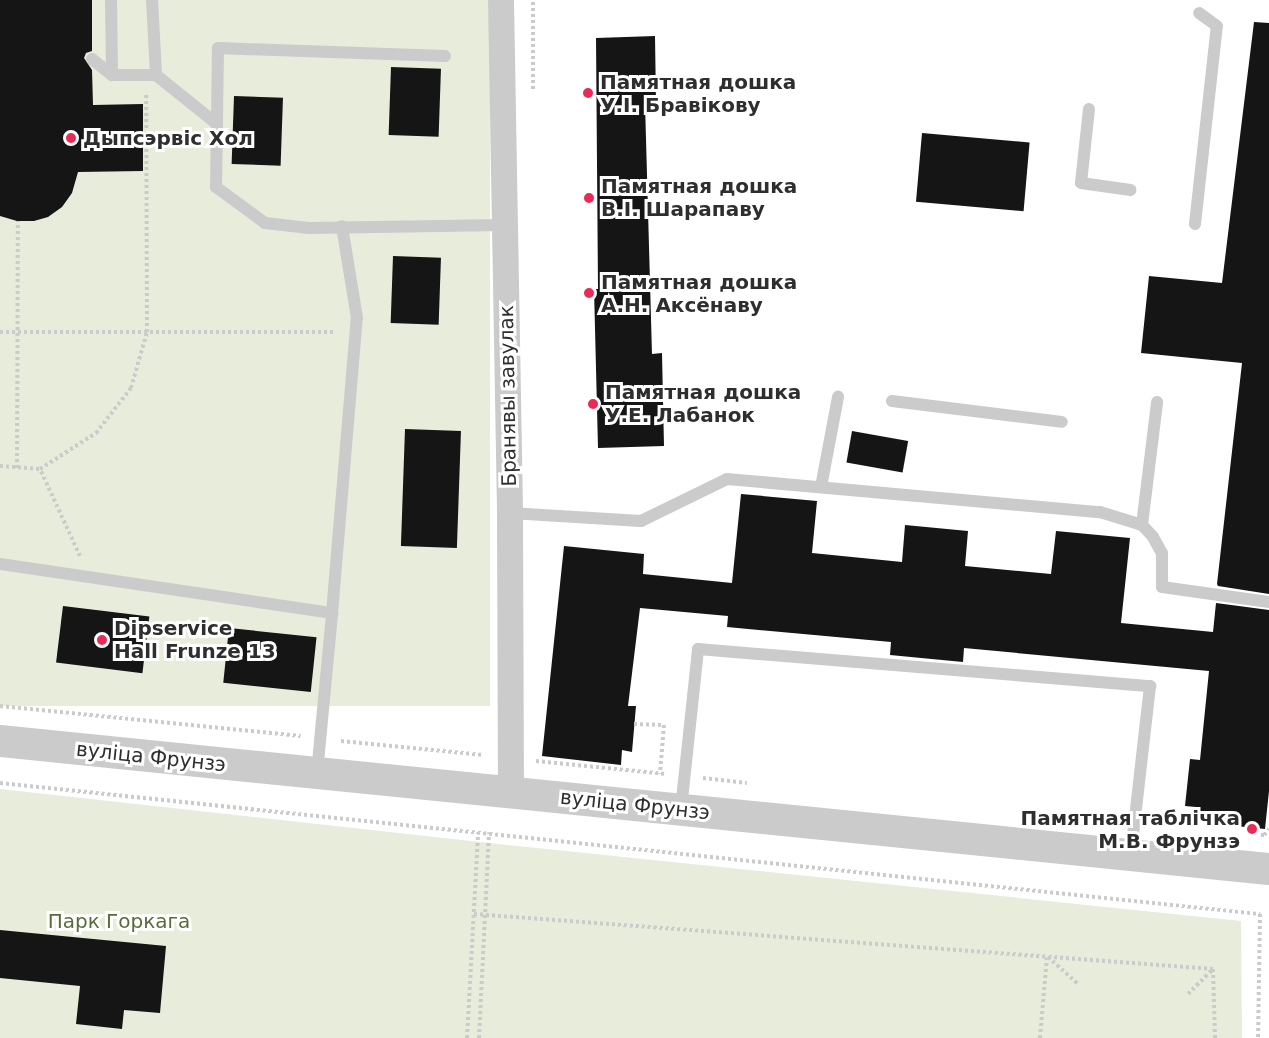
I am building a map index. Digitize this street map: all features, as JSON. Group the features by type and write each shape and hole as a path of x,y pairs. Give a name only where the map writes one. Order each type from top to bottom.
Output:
{"street":[{"name":"Бранявы завулак","path":"501,0 510,513 511,793"},
{"name":"вуліца Фрунзэ","path":"0,741 1269,870"}],"lane":[{"path":"111,0 112,75"},
{"path":"151,75 152,0"},
{"path":"1195,224 1217,26 1199,12"},
{"path":"445,56 218,48 216,187 264,223 309,228 505,225"},
{"path":"92,59 112,75 151,75 217,124"},
{"path":"1089,109 1081,183 1131,190"},
{"path":"317,773 357,318 342,226"},
{"path":"821,487 838,397"},
{"path":"892,401 1062,422"},
{"path":"1142,525 1157,402"},
{"path":"510,513 641,521 727,479 1100,512 1142,525 1162,553 1162,587 1269,602"},
{"path":"0,564 332,613"},
{"path":"681,810 698,649 1150,686 1131,855"}],"path":[{"path":"0,466 40,469 96,433 131,388 147,332 151,75"},
{"path":"17,468 18,221"},
{"path":"0,332 356,333"},
{"path":"40,469 90,578"},
{"path":"0,706 485,755"},
{"path":"634,724 664,725 660,774"},
{"path":"0,783 489,832 1260,914 1258,1038"},
{"path":"1264,835 1269,829"},
{"path":"467,1038 478,832"},
{"path":"479,1038 489,832"},
{"path":"474,914 1214,969"},
{"path":"1047,957 1078,984"},
{"path":"1040,1038 1047,957"},
{"path":"1188,994 1214,969"},
{"path":"1214,969 1215,1038"}],"green space":[{"path":"0,0 490,0 490,706 0,706"},
{"name":"Парк Горкага","path":"0,789 489,843 1241,921 1242,1038 0,1038"}],"building":[{"name":"Дыпсэрвіс Хол","path":"0,0 92,0 92,51 86,53 84,58 92,70 93,105 143,104 143,171 78,172 72,193 62,207 48,217 34,221 17,221 0,216"},
{"path":"1254,22 1269,23 1269,594 1217,584 1242,363 1141,353 1149,276 1222,283"},
{"path":"655,36 656,103 645,103 652,354 662,353 664,446 598,448 594,289 598,289 596,38"},
{"path":"391,67 441,69 439,137 389,135"},
{"path":"234,96 283,98 281,166 232,164"},
{"path":"922,133 1030,142 1024,211 916,202"},
{"path":"393,256 441,258 439,325 391,323"},
{"path":"405,429 461,431 457,548 401,546"},
{"path":"852,431 908,441 903,472 846,463"},
{"path":"741,494 817,501 812,553 902,562 905,525 968,531 965,566 1051,574 1056,531 1130,538 1121,623 1213,632 1216,603 1269,610 1269,791 1265,829 1195,822 1196,807 1185,806 1190,759 1200,760 1209,671 964,648 963,662 890,655 891,642 727,627 728,616 640,608 628,706 636,706 632,752 622,750 621,765 542,756 564,546 644,554 643,574 732,583"},
{"name":"Dipservice Hall Frunze 13","path":"63,606 149,617 142,673 56,663"},
{"path":"229,628 317,637 311,692 223,683"},
{"path":"0,930 166,946 160,1013 124,1010 122,1029 76,1024 80,986 0,978"}],"place":[{"name":"Памятная дошка У.І. Бравікову","path":"588,93"},
{"name":"Дыпсэрвіс Хол","path":"71,138"},
{"name":"Памятная дошка В.І. Шарапаву","path":"589,198"},
{"name":"Памятная дошка А.Н. Аксёнаву","path":"589,293"},
{"name":"Памятная дошка У.Е. Лабанок","path":"593,404"},
{"name":"Dipservice Hall Frunze 13","path":"102,640"},
{"name":"Памятная таблічка М.В. Фрунзэ","path":"1252,829"}]}
